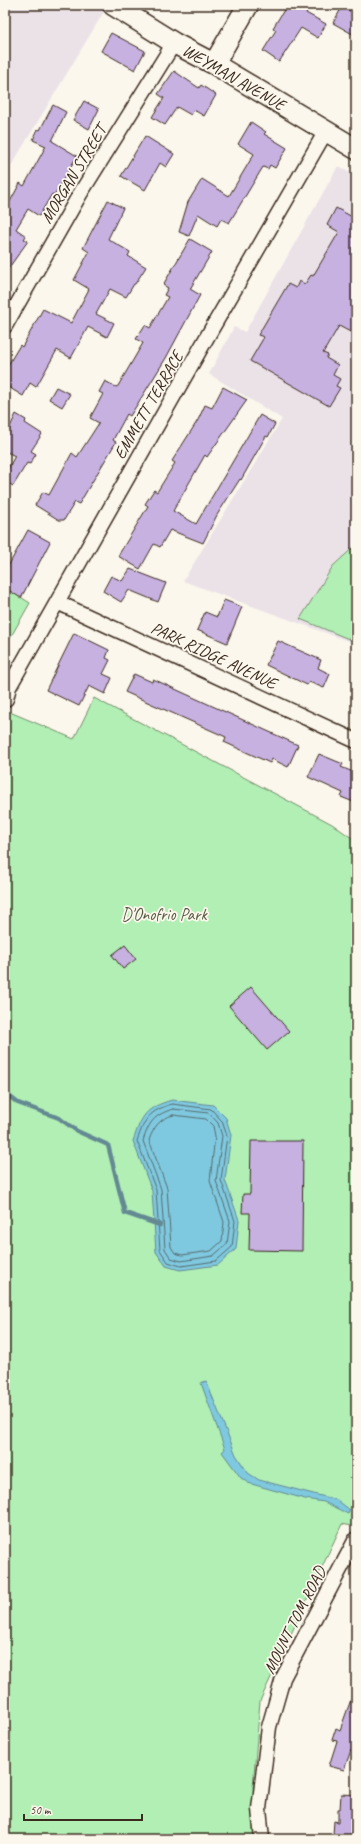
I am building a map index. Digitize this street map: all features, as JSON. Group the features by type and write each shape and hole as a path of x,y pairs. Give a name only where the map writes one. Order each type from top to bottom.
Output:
{"street":[{"name":"WEYMAN AVENUE","path":"113,5 174,43 214,64 356,149"},
{"path":"214,64 248,5"},
{"name":"MORGAN STREET","path":"5,326 80,194 174,43"},
{"name":"EMMETT TERRACE","path":"6,699 9,688 57,602 326,131"},
{"name":"PARK RIDGE AVENUE","path":"57,602 356,741"},
{"name":"MOUNT TOM ROAD","path":"262,1839 259,1808 269,1727 283,1678 355,1542"}],"shaded area":[{"path":"5,5 108,5 5,176"},
{"path":"338,166 356,176 356,644 183,581 282,419 209,374 234,327 245,332"}],"green space":[{"path":"356,545 356,642 300,619 333,566"},
{"path":"5,587 30,603 5,647"},
{"name":"D'Onofrio Park","path":"94,698 332,824 356,841 356,1527 342,1524 260,1701 253,1787 257,1839 5,1839 5,710 74,739"}],"water":[{"path":"172,1100 213,1105 226,1118 231,1135 225,1180 239,1220 236,1249 218,1265 180,1270 166,1266 156,1252 152,1191 133,1141 139,1125 146,1114 156,1106"},
{"path":"206,1381 236,1455 248,1473 259,1480 337,1500 350,1510 348,1514 324,1502 305,1499 248,1483 241,1478 222,1452 225,1449 201,1383"}],"building":[{"path":"287,5 311,5 306,13 326,24 318,38 301,28 279,62 263,51 276,30 273,28"},
{"path":"342,7 356,14 356,36 333,23"},
{"path":"111,33 145,51 135,70 101,51"},
{"path":"174,71 199,88 201,85 216,95 204,116 194,110 191,115 177,107 165,125 152,117 164,98 158,94"},
{"path":"84,101 99,109 89,129 73,120"},
{"path":"53,105 66,112 52,141 77,156 54,195 52,194 39,216 28,209 16,229 26,236 24,239 28,241 5,273 5,211 20,183 24,186 46,146 33,140"},
{"path":"251,122 266,132 264,134 287,148 275,168 270,165 268,169 263,167 229,223 221,219 217,226 198,214 189,236 179,232 188,202 202,179 229,196 254,154 238,144"},
{"path":"145,136 174,154 166,167 160,163 145,190 121,176"},
{"path":"108,200 123,208 108,239 130,252 128,256 146,267 126,297 110,289 96,314 114,323 107,337 88,327 71,358 57,350 36,387 30,383 23,396 5,385 5,370 20,345 22,347 43,309 71,323 89,289 74,280 89,252 83,248"},
{"path":"336,208 356,219 356,335 339,326 323,353 328,355 326,358 338,365 333,375 340,379 336,386 340,388 329,406 250,361 264,337 258,335 288,284 296,288 299,281 305,284 311,275 313,276 339,232 327,225"},
{"path":"190,239 212,252 190,289 200,295 166,358 130,416 127,414 113,440 116,442 79,504 75,502 64,520 59,520 35,505 43,492 49,495 72,453 77,457 99,423 90,418 103,394 99,392 105,381 116,387 118,386 143,343 136,339 145,325 150,328 168,297 164,295 168,288 163,285"},
{"path":"56,387 70,394 62,407 49,399"},
{"path":"223,387 247,400 207,457 205,455 173,511 196,524 260,415 275,424 268,437 266,436 241,480 240,479 217,515 203,543 170,530 160,547 154,544 140,569 118,556 148,506 145,504 154,490 157,492 175,463 172,461 198,420 205,405 212,408"},
{"path":"16,414 26,420 25,423 42,434 31,451 36,454 30,464 27,463 13,486 5,481 5,474 15,456 5,451 5,438"},
{"path":"28,530 50,542 21,598 5,588 5,572"},
{"path":"130,569 166,583 158,602 129,590 121,602 103,591 111,576 122,581"},
{"path":"224,600 242,607 227,643 197,630 205,612 217,617"},
{"path":"74,633 109,650 106,658 110,660 103,674 112,678 105,694 89,686 79,706 46,690"},
{"path":"278,641 321,660 318,668 330,674 324,688 309,682 307,685 266,665"},
{"path":"134,674 152,682 153,679 298,745 288,767 272,759 270,763 224,742 226,737 125,692"},
{"path":"319,754 343,764 341,767 353,772 356,764 356,803 341,797 343,793 308,777"},
{"path":"125,945 136,959 123,969 112,955"},
{"path":"251,987 289,1031 267,1050 229,1006"},
{"path":"251,1141 303,1141 302,1251 249,1250 250,1213 242,1213 243,1194 250,1194"},
{"path":"353,1694 356,1695 356,1752 351,1750 344,1770 329,1766 337,1741 332,1740 336,1728 340,1730"},
{"path":"341,1794 356,1795 356,1834 354,1834 353,1839 338,1839 338,1835 333,1834 334,1821 338,1822 338,1809 340,1809"}],"waterway":[{"path":"5,1093 18,1103 59,1118 77,1131 108,1145 125,1213 160,1225"}]}
